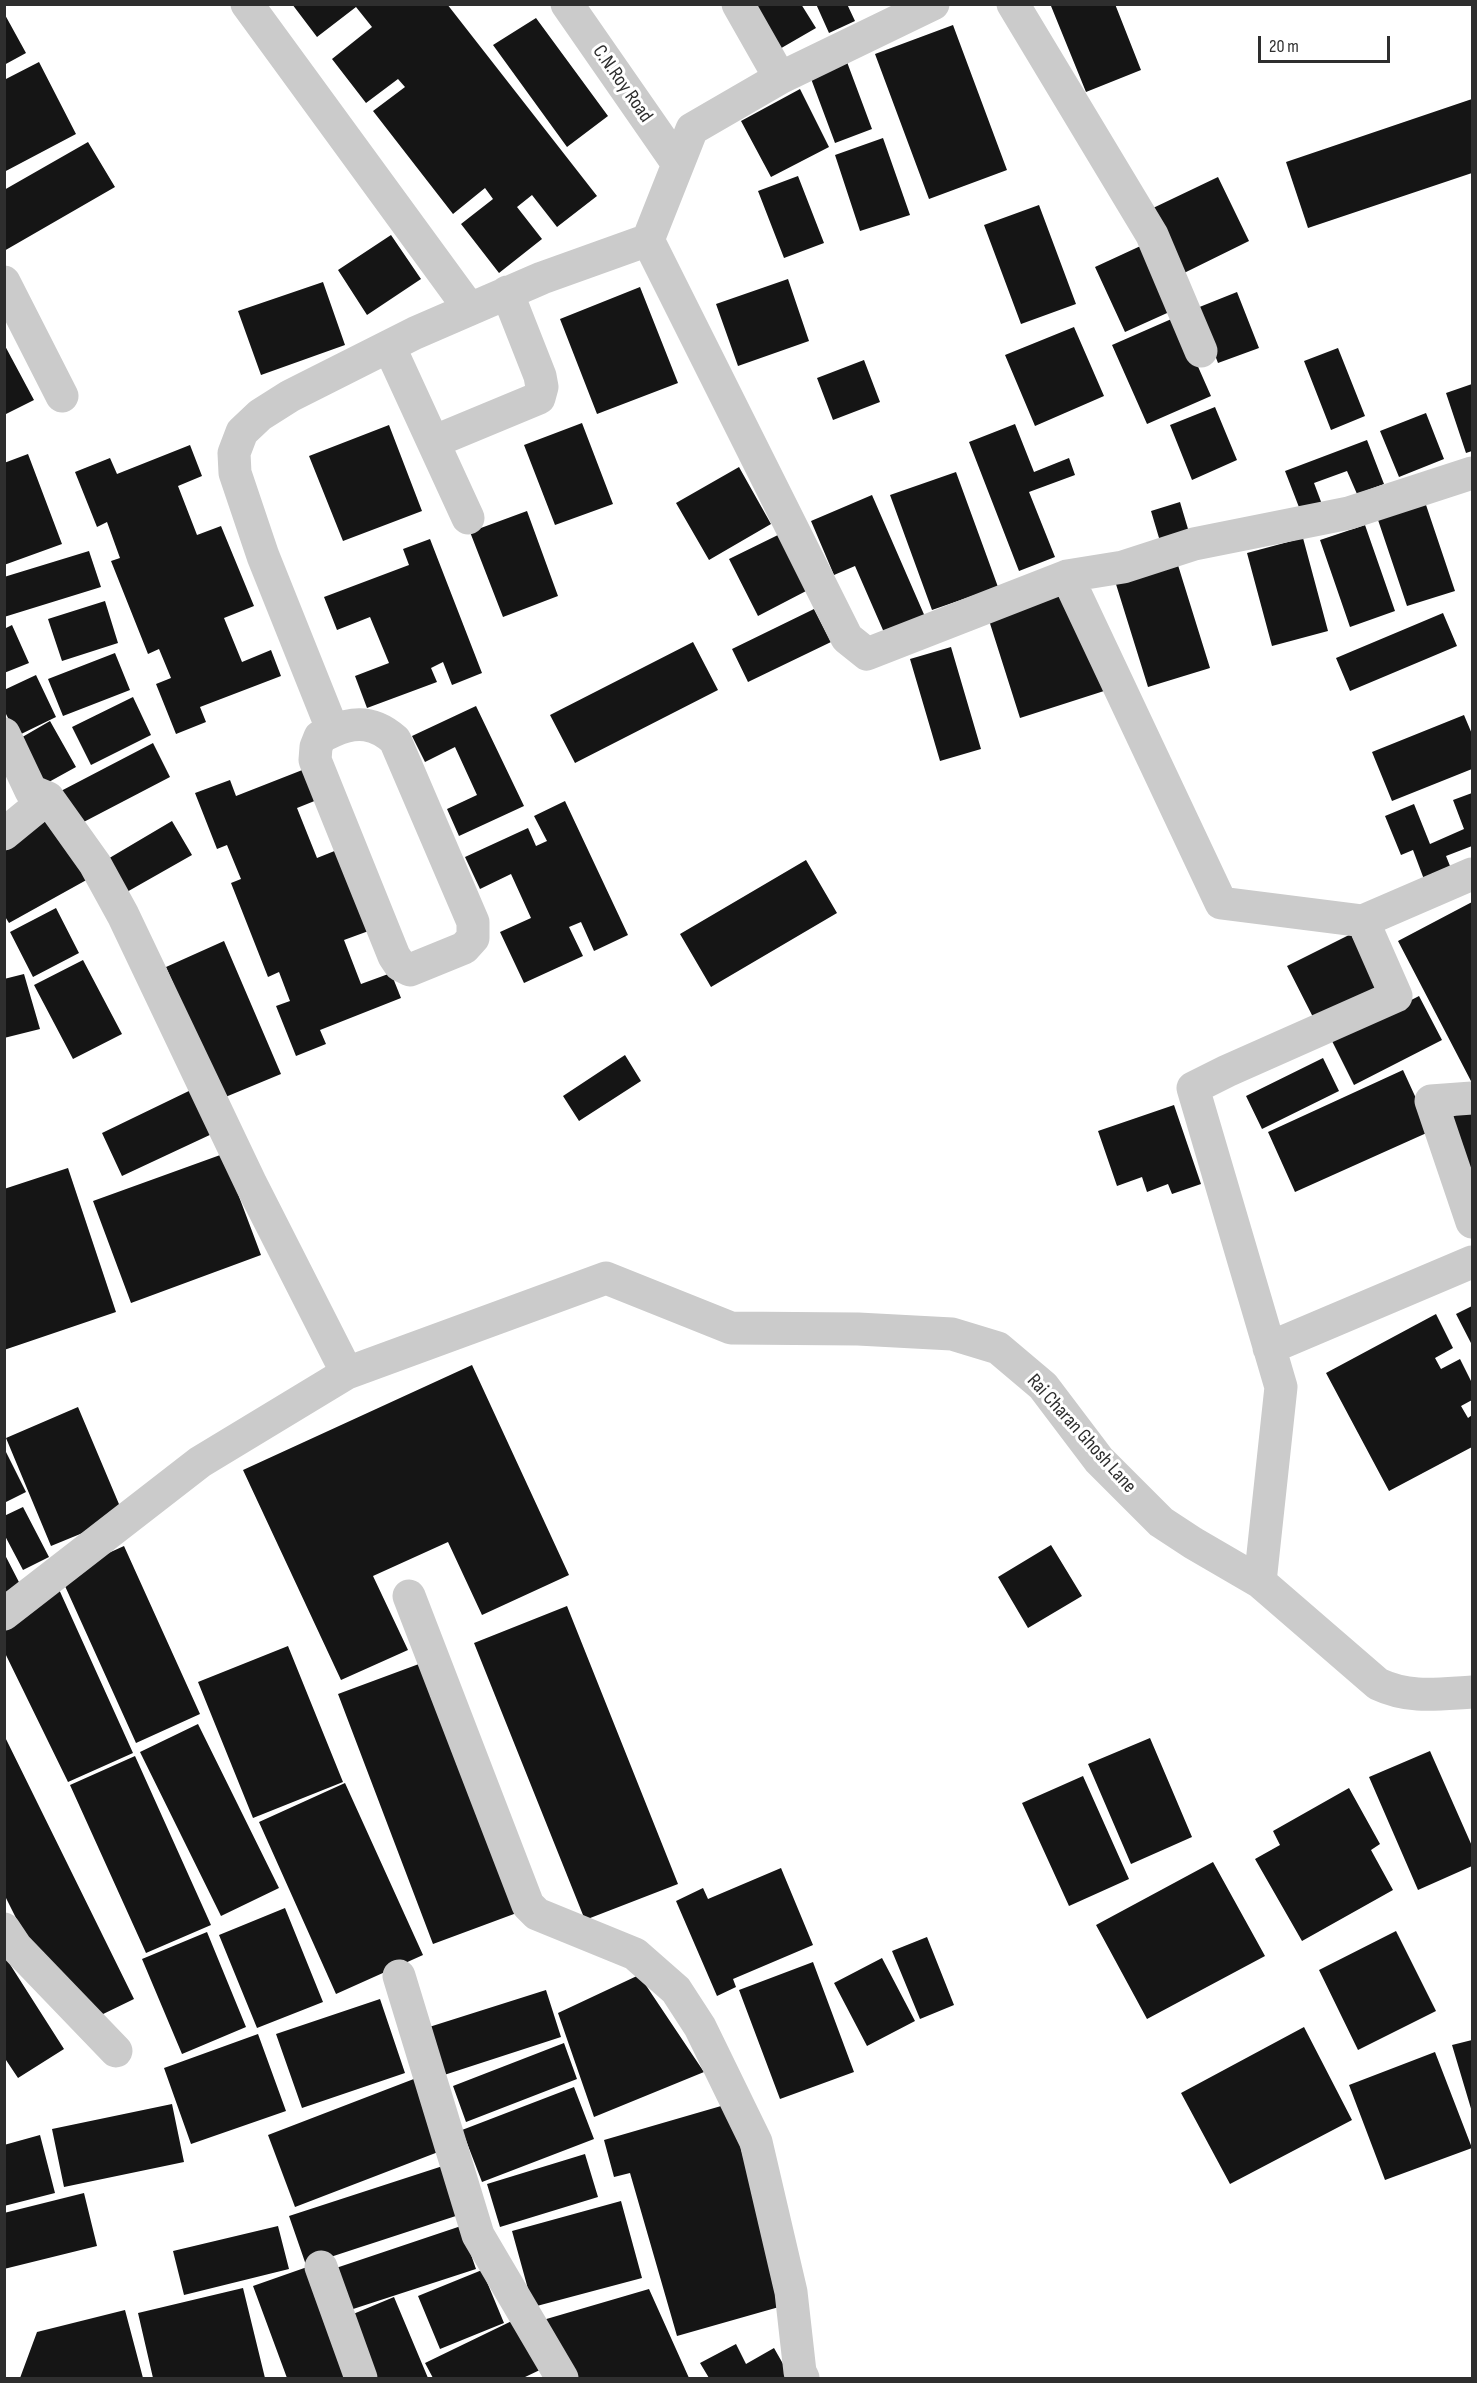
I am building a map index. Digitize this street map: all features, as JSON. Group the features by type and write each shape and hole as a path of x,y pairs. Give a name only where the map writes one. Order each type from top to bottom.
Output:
{"street":[{"path":"247,4 469,308"},
{"name":"C.N.Roy Road","path":"567,4 678,164"},
{"path":"738,4 780,78"},
{"path":"933,4 780,78 692,129 648,240 847,638 867,654 1067,576 1123,567 1194,544 1349,513 1473,473"},
{"path":"1013,4 1152,235 1201,351"},
{"path":"333,731 263,556 235,473 234,453 242,432 260,415 291,396 388,346 507,292 648,240"},
{"path":"4,282 62,396"},
{"path":"433,442 538,398 542,387 540,376 507,292"},
{"path":"388,346 468,518"},
{"path":"1067,576 1221,903 1363,921 1473,874"},
{"path":"349,724 368,725 384,730 395,740 474,922 473,938 464,948 410,970 400,965 394,956 315,760 320,737 333,731 349,724"},
{"path":"4,734 31,791 48,798 94,864 123,915 251,1184 347,1372 200,1462 4,1614"},
{"path":"4,834 48,798"},
{"path":"1260,1582 1281,1387 1193,1088 1396,996 1363,921"},
{"path":"1473,1098 1431,1101 1473,1222"},
{"path":"1269,1348 1473,1262"},
{"name":"Rai Charan Ghosh Lane","path":"347,1372 606,1278 731,1328 858,1329 952,1334 998,1348 1043,1386 1099,1460 1161,1522 1192,1543 1260,1582 1378,1684 1395,1691 1419,1695 1473,1692"},
{"path":"409,1596 528,1905 537,1914 635,1954 676,1990 700,2027 756,2142 791,2292 800,2372 803,2379"},
{"path":"4,1929 16,1947 116,2050"},
{"path":"399,1976 478,2235 557,2377"},
{"path":"321,2267 361,2379"}],"building":[{"path":"292,4 447,4 597,196 557,227 532,195 517,207 542,239 499,273 461,224 493,199 485,188 453,214 373,111 405,87 398,79 366,103 332,59 372,27 356,7 317,37"},
{"path":"742,4 801,4 816,28 771,54"},
{"path":"816,4 847,4 855,21 829,33"},
{"path":"1054,4 1115,4 1141,70 1086,92 1051,6"},
{"path":"4,13 26,53 4,65"},
{"path":"536,18 608,116 567,147 493,45"},
{"path":"953,25 1007,170 929,199 875,54"},
{"path":"39,62 76,134 4,172 4,80"},
{"path":"847,62 872,129 835,143 810,76"},
{"path":"800,89 829,147 771,177 741,121"},
{"path":"1472,99 1472,173 1308,228 1286,162"},
{"path":"883,138 910,215 860,231 835,155"},
{"path":"88,142 115,187 4,251 4,190"},
{"path":"798,176 824,243 784,258 758,191"},
{"path":"1218,177 1249,241 1182,274 1151,209"},
{"path":"1039,205 1076,304 1021,324 984,225"},
{"path":"391,235 421,279 367,315 338,270"},
{"path":"1147,243 1176,309 1125,332 1095,267"},
{"path":"788,279 809,341 738,366 716,304"},
{"path":"323,282 345,345 261,375 238,311"},
{"path":"640,287 678,383 597,414 560,319"},
{"path":"1237,292 1259,348 1218,363 1197,308"},
{"path":"1176,317 1211,396 1147,424 1112,345"},
{"path":"1074,327 1104,396 1035,426 1005,355"},
{"path":"4,344 34,400 4,415"},
{"path":"1338,348 1365,416 1331,430 1304,361"},
{"path":"864,360 880,402 833,420 817,378"},
{"path":"1472,384 1472,451 1466,453 1446,393"},
{"path":"1215,407 1237,460 1192,480 1170,425"},
{"path":"1426,413 1444,459 1399,477 1380,431"},
{"path":"582,423 613,504 555,525 524,445"},
{"path":"1015,424 1034,472 1069,458 1075,475 1029,492 1055,557 1019,571 969,442"},
{"path":"389,425 422,511 343,541 309,456"},
{"path":"1367,440 1384,484 1357,494 1347,471 1314,483 1323,507 1302,515 1285,471"},
{"path":"190,445 202,476 178,486 197,535 221,526 254,606 224,618 242,662 271,650 281,676 200,707 206,722 176,734 156,684 171,678 159,649 148,654 111,561 120,558 107,522 97,527 75,472 110,458 117,474"},
{"path":"28,454 62,544 4,565 4,463"},
{"path":"739,467 771,524 709,560 676,503"},
{"path":"956,472 998,587 932,610 890,495"},
{"path":"872,495 926,619 886,637 855,566 834,575 811,521"},
{"path":"1423,496 1455,591 1407,606 1375,511"},
{"path":"1180,502 1191,539 1162,548 1151,511"},
{"path":"527,511 558,596 503,617 470,532"},
{"path":"1365,525 1395,611 1350,627 1320,540"},
{"path":"780,534 808,590 758,616 729,559"},
{"path":"1303,538 1328,631 1272,646 1247,553"},
{"path":"430,539 482,673 452,685 443,662 431,668 437,682 367,708 355,676 389,663 370,617 337,630 324,597 409,565 403,549"},
{"path":"89,551 101,587 4,617 4,577"},
{"path":"1177,562 1210,668 1148,687 1115,581"},
{"path":"1071,588 1104,691 1020,718 987,614"},
{"path":"105,601 118,643 62,661 48,619"},
{"path":"814,609 831,642 748,682 732,649"},
{"path":"1443,613 1457,646 1350,691 1336,658"},
{"path":"12,625 29,663 4,673 4,629"},
{"path":"693,642 718,690 575,763 550,715"},
{"path":"951,647 981,749 940,761 910,659"},
{"path":"115,653 130,690 63,716 48,679"},
{"path":"36,675 56,717 17,736 4,710 4,690"},
{"path":"133,697 151,735 91,765 72,727"},
{"path":"476,706 524,806 459,836 447,809 477,795 455,747 425,762 412,736"},
{"path":"1464,715 1472,734 1472,769 1392,801 1372,752"},
{"path":"50,721 76,767 38,788 12,743"},
{"path":"153,743 170,777 76,826 59,792"},
{"path":"310,767 322,798 297,808 317,858 342,848 374,929 344,940 361,984 391,973 401,998 320,1030 326,1044 296,1056 276,1006 290,1001 279,972 268,977 231,883 241,879 227,845 217,849 195,793 230,780 236,796"},
{"path":"1472,793 1472,846 1446,856 1452,871 1425,882 1413,850 1401,855 1385,816 1414,804 1430,844 1464,829 1453,800"},
{"path":"565,801 628,935 594,951 581,922 569,927 583,956 524,983 500,932 531,918 511,874 480,889 465,857 528,828 536,846 547,841 534,816"},
{"path":"55,816 90,878 9,923 4,915 4,844"},
{"path":"172,821 192,855 125,893 106,860"},
{"path":"806,860 837,913 711,987 680,934"},
{"path":"1472,902 1472,1083 1398,941"},
{"path":"56,908 79,953 33,977 10,932"},
{"path":"1351,934 1378,989 1315,1021 1287,966"},
{"path":"224,941 281,1074 223,1098 166,967"},
{"path":"83,960 122,1034 73,1059 34,985"},
{"path":"24,974 40,1029 4,1038 4,979"},
{"path":"1419,996 1442,1040 1354,1085 1332,1041"},
{"path":"625,1055 641,1081 579,1121 563,1096"},
{"path":"1323,1058 1339,1091 1262,1129 1246,1096"},
{"path":"1403,1070 1431,1131 1295,1192 1268,1132"},
{"path":"193,1089 214,1133 122,1176 102,1133"},
{"path":"1174,1105 1201,1184 1172,1194 1168,1184 1147,1192 1142,1177 1117,1186 1098,1131"},
{"path":"1472,1107 1472,1179 1444,1121"},
{"path":"223,1154 261,1255 131,1303 93,1201"},
{"path":"68,1168 116,1312 4,1350 4,1189"},
{"path":"1472,1306 1472,1345 1456,1314"},
{"path":"1436,1314 1453,1348 1435,1358 1441,1369 1460,1359 1472,1383 1472,1400 1461,1406 1468,1418 1472,1415 1472,1447 1389,1491 1326,1373"},
{"path":"472,1365 569,1575 482,1615 448,1542 373,1576 408,1650 341,1680 243,1470"},
{"path":"78,1407 124,1516 51,1546 6,1438"},
{"path":"4,1448 26,1492 4,1503"},
{"path":"23,1507 49,1557 23,1570 4,1534 4,1516"},
{"path":"1051,1545 1082,1596 1028,1628 998,1577"},
{"path":"124,1546 200,1714 136,1743 60,1575"},
{"path":"4,1553 21,1586 4,1594"},
{"path":"57,1585 133,1753 68,1782 4,1651 4,1618"},
{"path":"567,1606 678,1884 585,1920 474,1643"},
{"path":"288,1646 343,1782 253,1818 198,1682"},
{"path":"427,1661 522,1911 433,1944 338,1694"},
{"path":"198,1724 279,1888 221,1916 140,1752"},
{"path":"4,1735 134,1999 99,2016 30,1946 4,1894"},
{"path":"1150,1738 1192,1837 1131,1864 1088,1764"},
{"path":"1430,1751 1472,1846 1472,1866 1418,1890 1369,1777"},
{"path":"135,1756 211,1925 146,1953 70,1785"},
{"path":"1083,1776 1129,1879 1069,1906 1022,1803"},
{"path":"345,1783 423,1955 336,1994 259,1822"},
{"path":"1349,1788 1380,1844 1371,1850 1393,1890 1302,1941 1255,1859 1280,1845 1273,1831"},
{"path":"1213,1862 1265,1956 1147,2019 1096,1925"},
{"path":"781,1868 813,1945 733,1979 736,1987 717,1996 676,1901 703,1888 708,1899"},
{"path":"285,1908 323,2002 257,2028 219,1935"},
{"path":"1396,1931 1436,2011 1358,2050 1319,1970"},
{"path":"207,1932 246,2027 182,2054 142,1959"},
{"path":"927,1937 954,2005 920,2019 892,1951"},
{"path":"4,1955 64,2049 18,2078 4,2057"},
{"path":"882,1958 915,2021 867,2046 834,1983"},
{"path":"813,1962 854,2072 780,2099 739,1990"},
{"path":"639,1975 704,2072 594,2117 558,2013"},
{"path":"546,1990 561,2037 441,2076 426,2028"},
{"path":"380,1999 405,2073 302,2108 276,2034"},
{"path":"1304,2027 1352,2120 1230,2184 1181,2093"},
{"path":"258,2034 286,2111 191,2144 164,2068"},
{"path":"1472,2040 1472,2112 1452,2045"},
{"path":"564,2043 577,2079 466,2122 453,2086"},
{"path":"1435,2052 1472,2148 1385,2180 1349,2085"},
{"path":"419,2077 446,2149 295,2207 268,2135"},
{"path":"574,2087 594,2139 482,2182 462,2130"},
{"path":"172,2104 184,2162 64,2187 52,2129"},
{"path":"728,2104 786,2305 677,2336 630,2173 614,2177 604,2140"},
{"path":"40,2135 55,2193 4,2206 4,2145"},
{"path":"585,2154 598,2197 500,2227 487,2184"},
{"path":"452,2163 468,2212 306,2265 289,2216"},
{"path":"84,2193 97,2246 4,2269 4,2213"},
{"path":"621,2201 642,2278 533,2307 512,2231"},
{"path":"278,2226 289,2269 184,2295 173,2251"},
{"path":"461,2226 476,2269 350,2310 336,2268"},
{"path":"310,2266 350,2378 287,2378 253,2286"},
{"path":"482,2270 504,2323 440,2349 418,2296"},
{"path":"243,2288 265,2378 153,2378 138,2313"},
{"path":"649,2289 689,2378 577,2378 543,2320"},
{"path":"394,2297 428,2378 372,2378 346,2317"},
{"path":"125,2310 143,2378 20,2378 37,2332"},
{"path":"520,2317 544,2368 523,2378 433,2378 425,2363"},
{"path":"736,2344 746,2364 774,2348 791,2378 709,2378 700,2363"}]}
